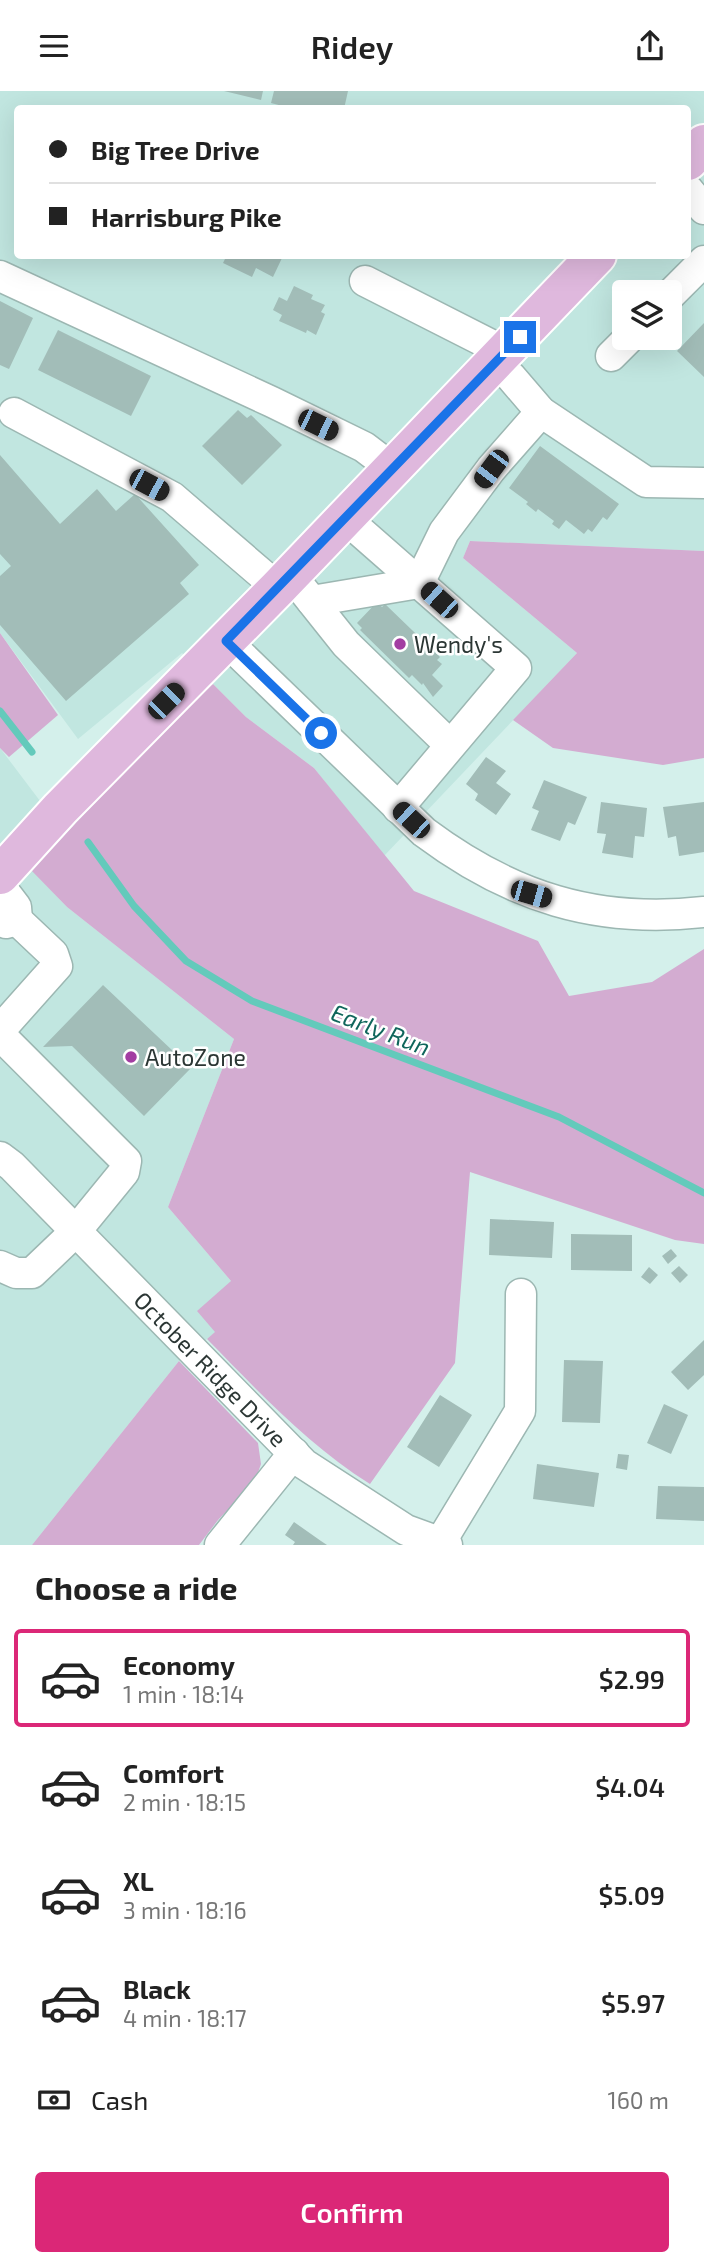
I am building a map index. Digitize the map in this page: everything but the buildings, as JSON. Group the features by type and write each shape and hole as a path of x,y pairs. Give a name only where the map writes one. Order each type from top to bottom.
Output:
{"main road":[{"path":"691,158 704,144"},
{"path":"0,875 60,809 226,641 294,588 345,519 593,259"}],"street":[{"path":"691,194 704,209"},
{"path":"682,283 704,261"},
{"path":"0,276 364,447 393,469"},
{"path":"365,282 500,358 511,377 541,412 646,482 704,483"},
{"path":"419,583 444,533 491,469 541,412"},
{"path":"14,413 172,497 294,588 346,644 450,745"},
{"path":"345,519 516,668 398,808"},
{"path":"294,588 419,583"},
{"path":"226,641 398,808 455,855 531,894 573,906 625,915 662,916 704,912"},
{"path":"0,886 16,907 9,920 53,954 57,966 0,1031 3,1038 126,1161 124,1172 75,1232 32,1273 16,1273 0,1266"},
{"name":"October Ridge Drive","path":"0,1157 304,1464 406,1530 444,1544"},
{"path":"444,1544 520,1411 522,1294"},
{"path":"220,1545 294,1453"}],"shaded area":[{"path":"0,91 704,91 704,551 470,541 463,558 577,653 384,856 314,768 246,717 182,653 78,739 0,633"},
{"path":"470,541 704,551 704,758 663,765 553,748 513,720 577,653 463,558"},
{"path":"0,633 58,715 9,757 0,748"},
{"path":"213,684 246,717 314,768 414,891 538,941 569,996 652,982 704,949 704,1244 675,1240 470,1172 455,1363 370,1484 304,1435 207,1339 215,1332 197,1311 231,1281 168,1207 234,1039 67,907 31,870 199,693"},
{"path":"0,748 65,834 32,870 67,907 234,1039 168,1207 231,1281 216,1332 179,1361 32,1545 0,1545"},
{"path":"179,1361 258,1443 261,1464 255,1481 218,1520 199,1545 32,1545"}],"waterway":[{"name":"Early Run","path":"0,711 32,752"},
{"name":"Early Run","path":"88,842 134,906 186,961 252,1001 559,1117 704,1193"}],"place":[{"name":"Wendy's","path":"400,644"},
{"name":"AutoZone","path":"131,1057"}],"route":[{"path":"321,733 226,641 520,337"}]}
